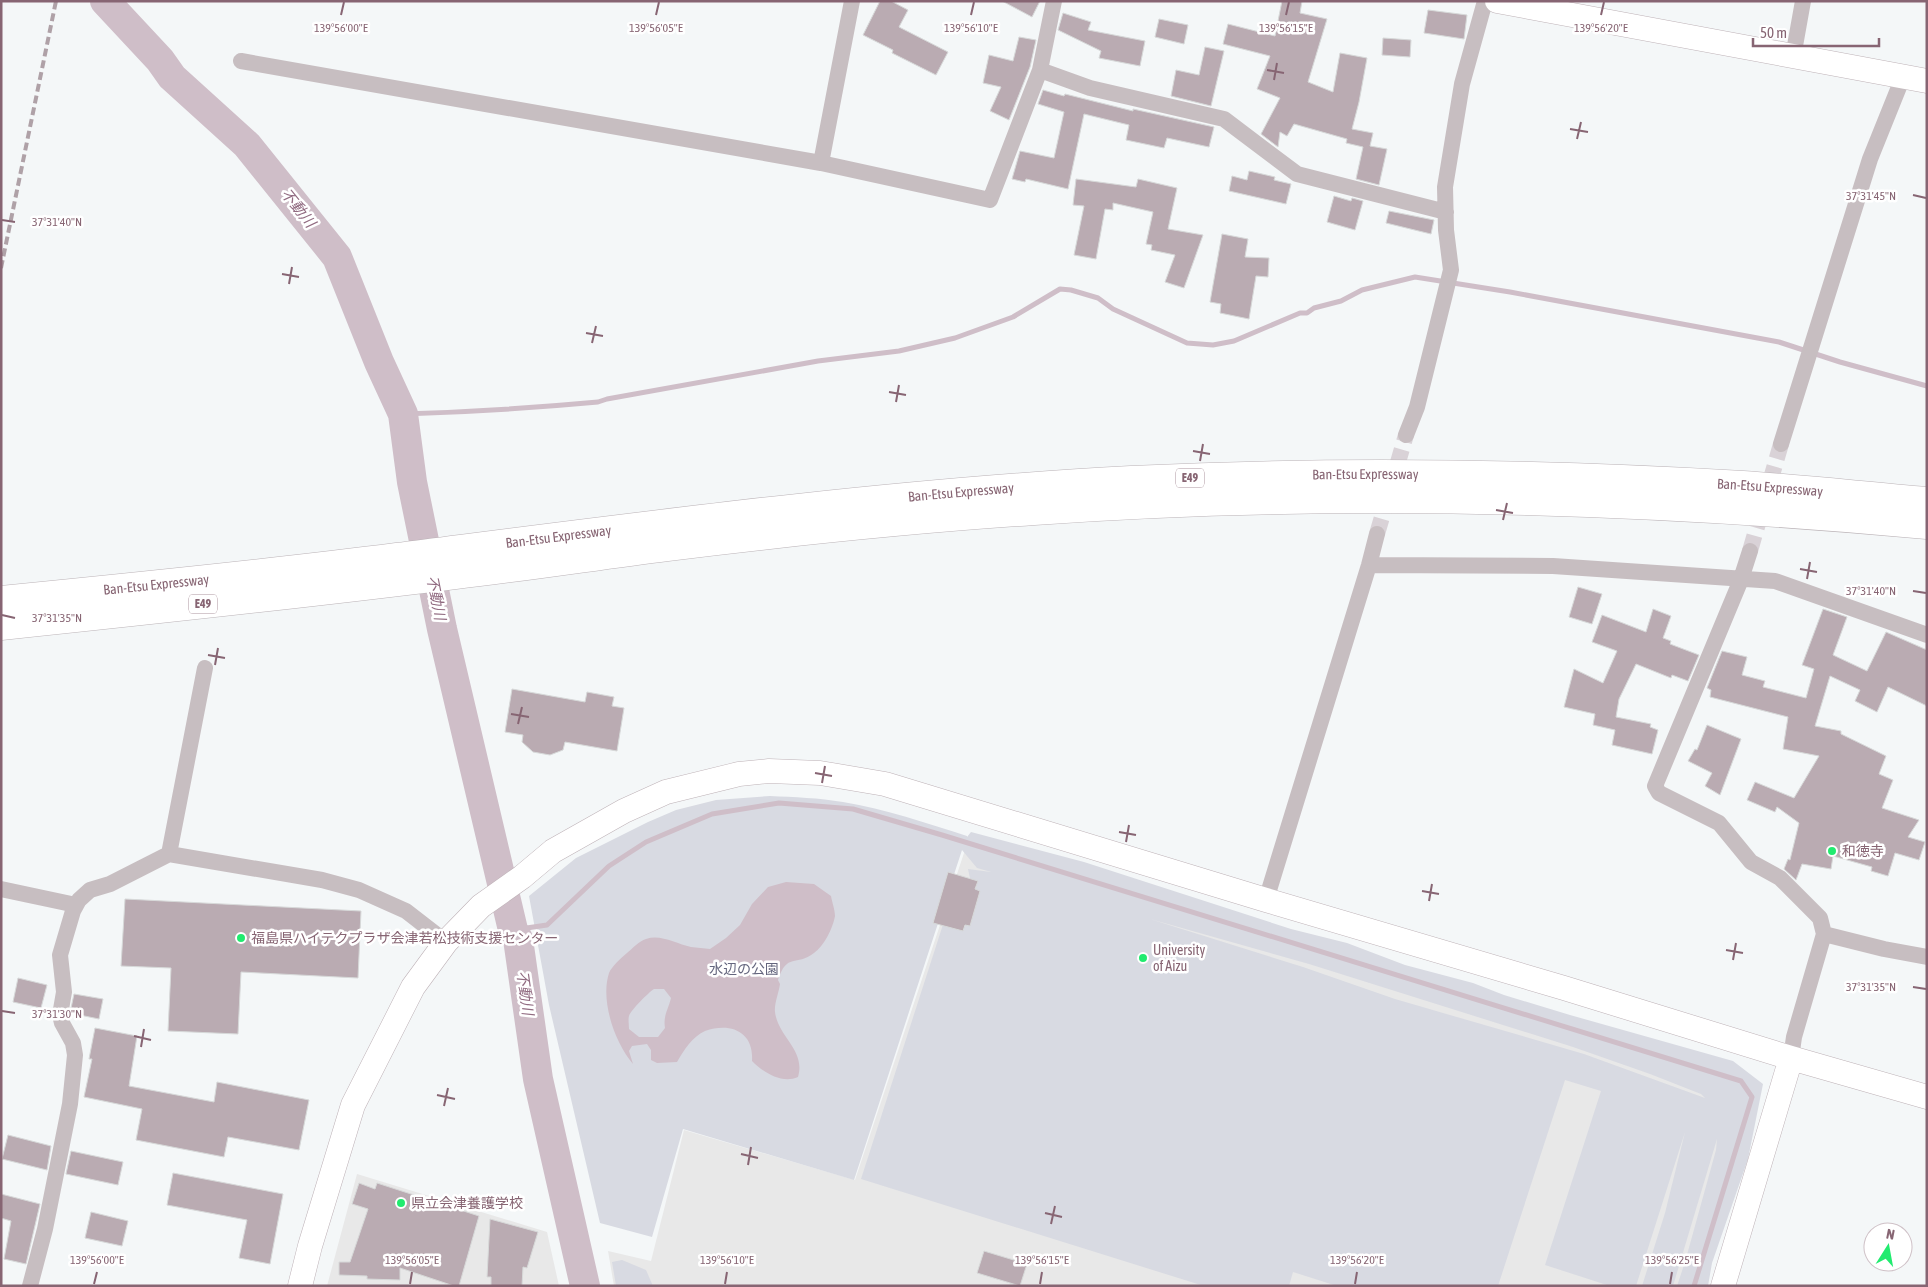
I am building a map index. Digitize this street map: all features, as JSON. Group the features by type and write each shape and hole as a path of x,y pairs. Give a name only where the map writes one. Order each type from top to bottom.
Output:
{"highway":[{"name":"Ban-Etsu Expressway","path":"1,626 403,569 455,548 883,499 1034,486 1239,476 1374,473 1606,478 1747,485 1927,501"},
{"name":"Ban-Etsu Expressway","path":"1,600 177,583 403,569 462,575 667,547 885,524 1034,511 1241,501 1377,499 1623,505 1927,525"}],"street":[{"path":"821,163 852,1"},
{"path":"242,61 821,163 990,200 1040,70 1054,1"},
{"path":"1406,435 1417,406 1451,270 1445,187 1462,84 1485,1"},
{"path":"1497,1 1927,81"},
{"path":"1793,57 1803,1"},
{"path":"1040,70 1090,88 1224,119 1297,174 1446,212"},
{"path":"1780,444 1801,383 1870,159 1903,77"},
{"path":"1266,900 1369,565 1376,534"},
{"path":"1723,1286 1791,1058 1794,1037 1824,934 1820,918 1780,878 1751,862 1719,823 1659,793 1655,786 1741,578 1750,551"},
{"path":"1369,565 1553,566 1775,581 1927,635"},
{"path":"169,854 205,668"},
{"path":"300,1286 310,1246 353,1105 414,987 446,942 481,906 522,877 553,851 575,837 624,811 666,792 739,774 794,771 820,773 885,784 1791,1058 1927,1097"},
{"path":"30,1286 45,1230 70,1104 75,1055 73,1043 62,1023 60,1015 64,992 60,955 76,905 90,890 110,884 169,854 304,877 359,890 406,911 446,942"},
{"path":"1,889 76,905"},
{"path":"1824,934 1884,949 1927,957"}],"shaded area":[{"name":"University of Aizu","path":"970,835 1747,1080 1684,1286 614,1286 608,1251 651,1261 684,1130 855,1180"},
{"path":"786,882 814,884 831,896 835,911 828,936 821,946 808,957 793,961 785,966 778,980 780,984 775,1012 777,1021 798,1059 798,1077 792,1079 780,1078 762,1070 752,1061 752,1051 745,1036 732,1029 724,1028 705,1031 700,1034 689,1044 677,1062 657,1063 651,1060 651,1050 647,1044 632,1046 629,1051 633,1064 620,1045 608,1009 607,984 612,968 638,943 652,938 691,947 710,949 740,925 752,904 768,887","holes":["654,989 664,989 671,998 665,1016 665,1028 658,1037 639,1037 629,1029 630,1013"]},
{"name":"県立会津養護学校","path":"357,1174 547,1232 559,1286 327,1286"}],"green space":[{"name":"University of Aizu","path":"770,796 834,801 890,812 967,837 971,832 1084,862 1291,929 1347,943 1405,965 1473,983 1504,995 1570,1015 1733,1061 1763,1084 1748,1159 1712,1263 1708,1286 1677,1286 1716,1150 1717,1139 1673,1286 1642,1286 1665,1213 1685,1132 1636,1286 1610,1286 1545,1265 1601,1091 1565,1080 1498,1286 1337,1286 1293,1272 1289,1286 1204,1286 861,1179 957,881 977,887 971,883 968,869 991,872 977,868 962,850 854,1180 683,1129 652,1237 600,1223 549,1005 529,896 576,858 676,810 716,800","holes":["1150,919 1309,964 1573,1047 1650,1074 1701,1094 1705,1098 1584,1054 1395,999 1303,967"]},
{"path":"622,1260 646,1270 653,1286 616,1286 612,1262"}],"building":[{"path":"880,1 891,1 908,10 899,27 948,52 936,75 892,53 893,50 863,35"},
{"path":"1002,1 1040,1 1032,17"},
{"path":"1282,1 1302,1 1300,13 1327,19 1308,82 1333,92 1340,53 1367,58 1352,129 1373,133 1370,146 1387,149 1379,185 1356,179 1363,147 1346,143 1347,139 1294,124 1287,136 1280,132 1278,147 1261,134 1280,98 1257,89 1270,56 1223,44 1228,24 1275,36"},
{"path":"1428,10 1467,15 1464,39 1424,33"},
{"path":"1063,13 1091,22 1088,30 1145,41 1140,66 1099,58 1101,51 1058,30"},
{"path":"1159,19 1188,25 1184,44 1155,37"},
{"path":"1019,37 1036,40 1030,67 1009,120 990,111 1001,87 983,83 989,55 1013,61"},
{"path":"1383,38 1411,40 1410,57 1382,55"},
{"path":"1205,47 1224,51 1211,106 1171,96 1176,70 1199,75"},
{"path":"1043,90 1214,127 1209,147 1167,138 1164,148 1126,140 1129,125 1084,114 1068,189 1026,179 1025,182 1012,179 1020,151 1054,158 1064,112 1038,104"},
{"path":"1249,171 1275,177 1274,180 1291,184 1286,204 1229,191 1232,176 1247,180"},
{"path":"1076,179 1136,187 1138,179 1177,188 1168,229 1203,235 1184,288 1165,282 1175,255 1151,250 1152,245 1146,244 1153,212 1113,203 1113,210 1105,209 1096,259 1074,255 1084,206 1073,205"},
{"path":"1334,196 1351,201 1352,198 1363,201 1355,230 1327,222"},
{"path":"1389,211 1434,220 1431,234 1386,223"},
{"path":"1222,234 1248,239 1245,257 1269,258 1268,277 1256,276 1249,319 1220,313 1221,304 1210,302"},
{"path":"1578,587 1602,594 1592,624 1569,617"},
{"path":"1653,609 1671,616 1663,638 1671,641 1670,644 1699,655 1688,681 1672,675 1671,678 1636,664 1619,699 1616,717 1651,724 1650,727 1658,730 1652,754 1612,745 1615,730 1593,725 1595,714 1564,707 1574,669 1603,683 1617,651 1592,642 1602,615 1646,632"},
{"path":"1823,609 1847,617 1833,655 1867,671 1886,632 1927,650 1927,706 1888,687 1877,712 1855,701 1860,690 1830,676 1815,726 1841,731 1841,734 1886,756 1879,774 1893,780 1882,808 1919,820 1908,837 1925,842 1919,860 1895,853 1888,876 1871,871 1872,867 1833,856 1831,869 1802,864 1796,880 1784,869 1788,859 1790,860 1799,823 1777,807 1775,812 1747,800 1755,782 1794,798 1819,756 1783,749 1788,717 1710,697 1711,690 1707,688 1722,651 1747,657 1742,675 1765,681 1763,687 1806,698 1814,669 1802,665"},
{"path":"512,689 585,702 587,692 614,697 612,706 624,708 617,751 565,742 563,750 550,755 533,752 522,742 523,735 505,732"},
{"path":"1707,725 1741,739 1720,795 1705,786 1712,773 1688,761 1695,749 1697,750"},
{"path":"948,872 978,881 975,889 980,891 970,926 965,925 963,931 933,923"},
{"name":"福島県ハイテクプラザ会津若松技術支援センター","path":"125,899 361,911 358,978 241,972 238,1034 168,1031 171,968 121,966"},
{"path":"18,978 47,985 41,1008 13,1002"},
{"path":"74,994 103,999 99,1019 70,1013"},
{"path":"95,1028 137,1036 129,1086 214,1102 217,1082 309,1100 299,1150 228,1137 224,1157 136,1140 142,1109 84,1097 92,1059 89,1059"},
{"path":"8,1135 51,1146 47,1170 2,1159"},
{"path":"71,1151 123,1162 118,1185 66,1174"},
{"path":"173,1173 283,1194 270,1264 239,1258 247,1220 167,1205"},
{"path":"359,1183 375,1189 377,1183 479,1216 459,1286 400,1268 400,1280 367,1279 367,1276 339,1275 339,1262 350,1262 368,1209 352,1204"},
{"path":"1,1194 40,1204 26,1264 4,1259 11,1221 1,1218"},
{"path":"91,1212 128,1221 122,1246 85,1238"},
{"path":"490,1219 538,1232 527,1268 523,1267 522,1286 491,1286 491,1277 487,1277"},
{"path":"984,1251 1027,1264 1020,1286 977,1273"}],"waterway":[{"name":"不動川","path":"105,1 160,60 172,77 247,145 337,257 379,362 403,414 412,482 442,629 513,930 518,939 538,1079 585,1286"},
{"path":"403,414 598,402 818,361 899,351 955,338 1013,317 1060,289 1071,290 1098,298 1113,309 1187,343 1213,345 1234,341 1300,313 1307,313 1314,308 1341,301 1362,290 1415,277 1510,292 1779,342 1840,362 1927,386"},
{"path":"513,930 547,925 609,866 646,842 712,814 779,803 853,809 942,835 1741,1081 1752,1097 1694,1286"}],"tunnel":[{"path":"1377,534 1406,435"},
{"path":"1750,551 1781,444"}],"railway":[{"path":"1,268 56,1"}],"place":[{"name":"和徳寺","path":"1832,851"},
{"name":"福島県ハイテクプラザ会津若松技術支援センター","path":"241,938"},
{"name":"University of Aizu","path":"1143,958"},
{"name":"県立会津養護学校","path":"401,1203"}],"park label":[{"name":"水辺の公園","path":"744,969"}]}
